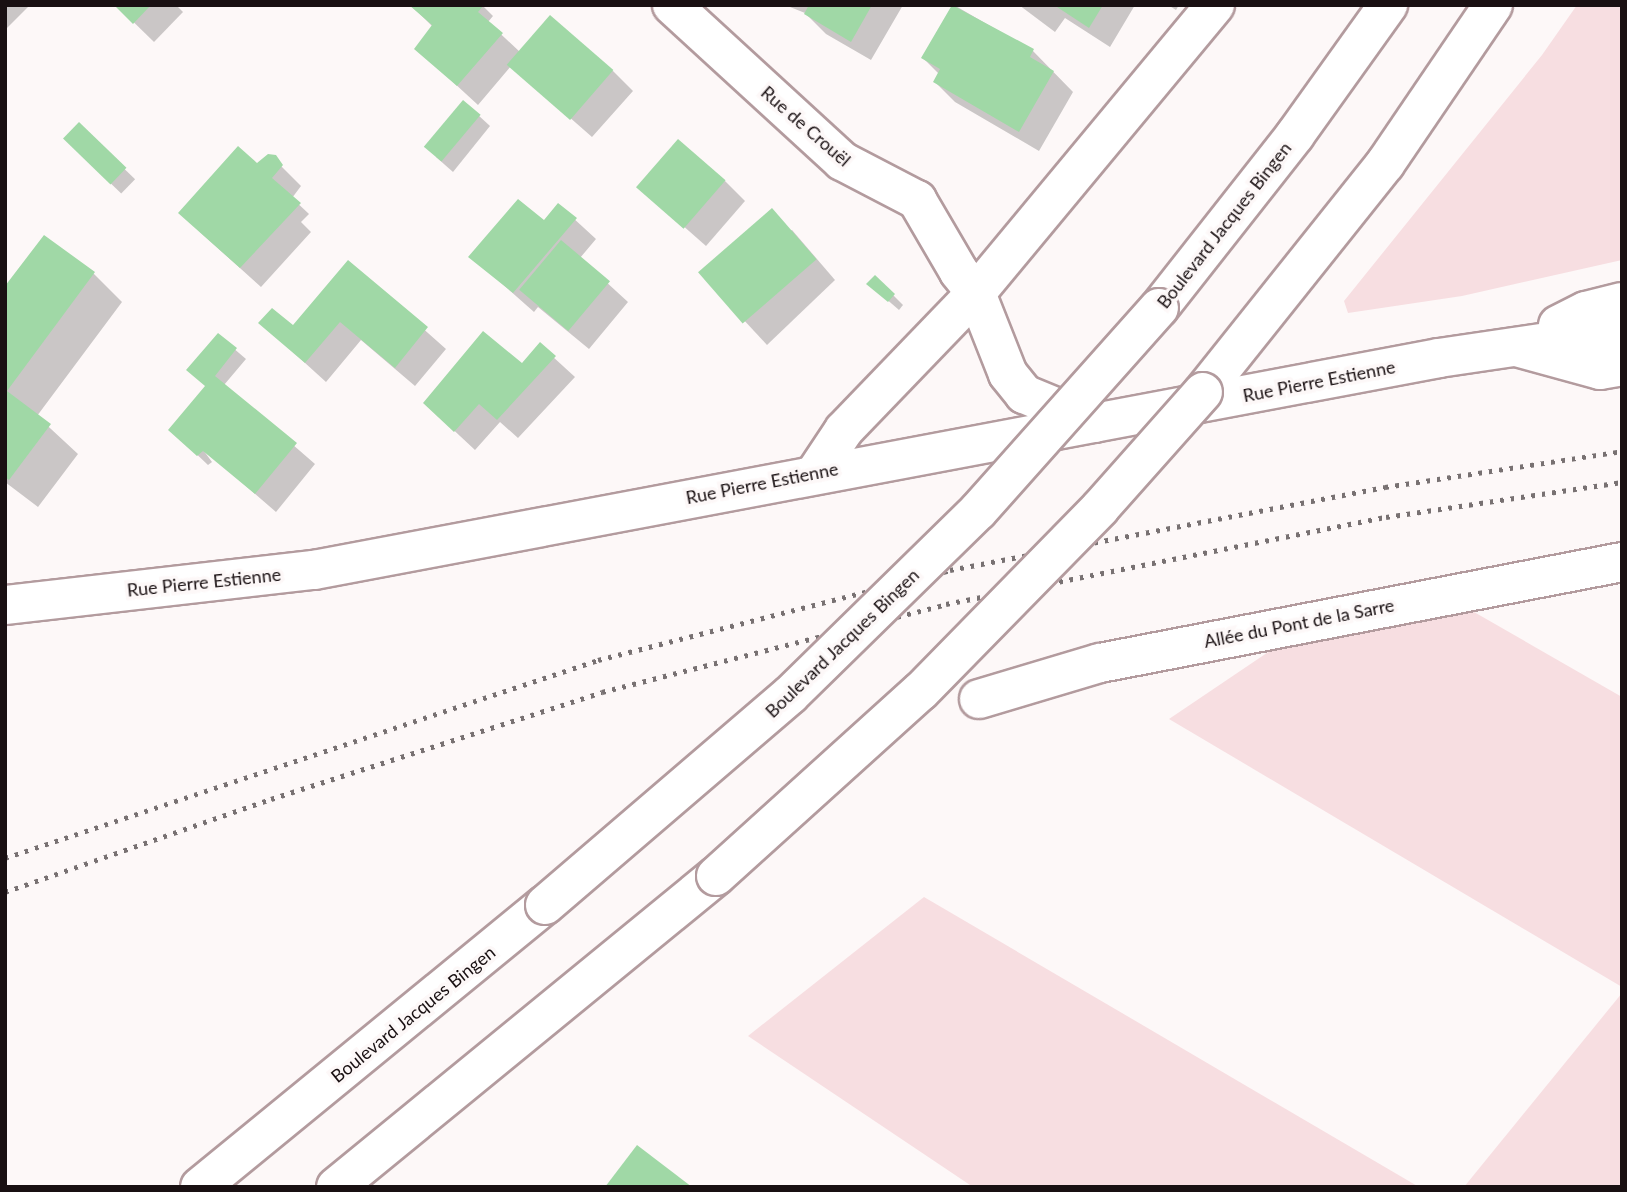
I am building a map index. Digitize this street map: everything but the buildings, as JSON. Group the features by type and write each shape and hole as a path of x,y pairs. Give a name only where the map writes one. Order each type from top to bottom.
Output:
{"main road":[{"name":"Rue de Crouël","path":"671,5 842,161 917,200 959,272 976,293 1008,374 1024,394 1094,423"},
{"path":"816,472 844,430 976,293 1215,5"},
{"name":"Boulevard Jacques Bingen","path":"200,1187 545,905 800,686 978,511 1159,309 1295,135 1388,5"},
{"path":"336,1187 716,876 921,691 1100,508 1307,266 1458,61 1493,5"},
{"path":"1458,61 1520,5"},
{"name":"Rue Pierre Estienne","path":"1516,347 1586,311 1622,302"},
{"name":"Rue Pierre Estienne","path":"5,605 314,570 816,472 1516,347 1622,331"},
{"name":"Rue Pierre Estienne","path":"1516,347 1600,370 1622,366"},
{"name":"Allée du Pont de la Sarre","path":"979,699 1100,663 1622,562"}],"shaded area":[{"path":"1577,5 1622,5 1622,260 1462,296 1348,313 1344,301 1542,55"},
{"path":"1474,612 1622,697 1622,987 1169,719 1277,646"},
{"path":"924,897 1419,1187 973,1187 748,1036"},
{"path":"1622,993 1622,1187 1464,1187"}],"railway":[{"path":"5,858 598,660 950,570 1385,487 1622,451"},
{"path":"5,892 271,799 602,692 946,604 1386,517 1622,482"}]}
